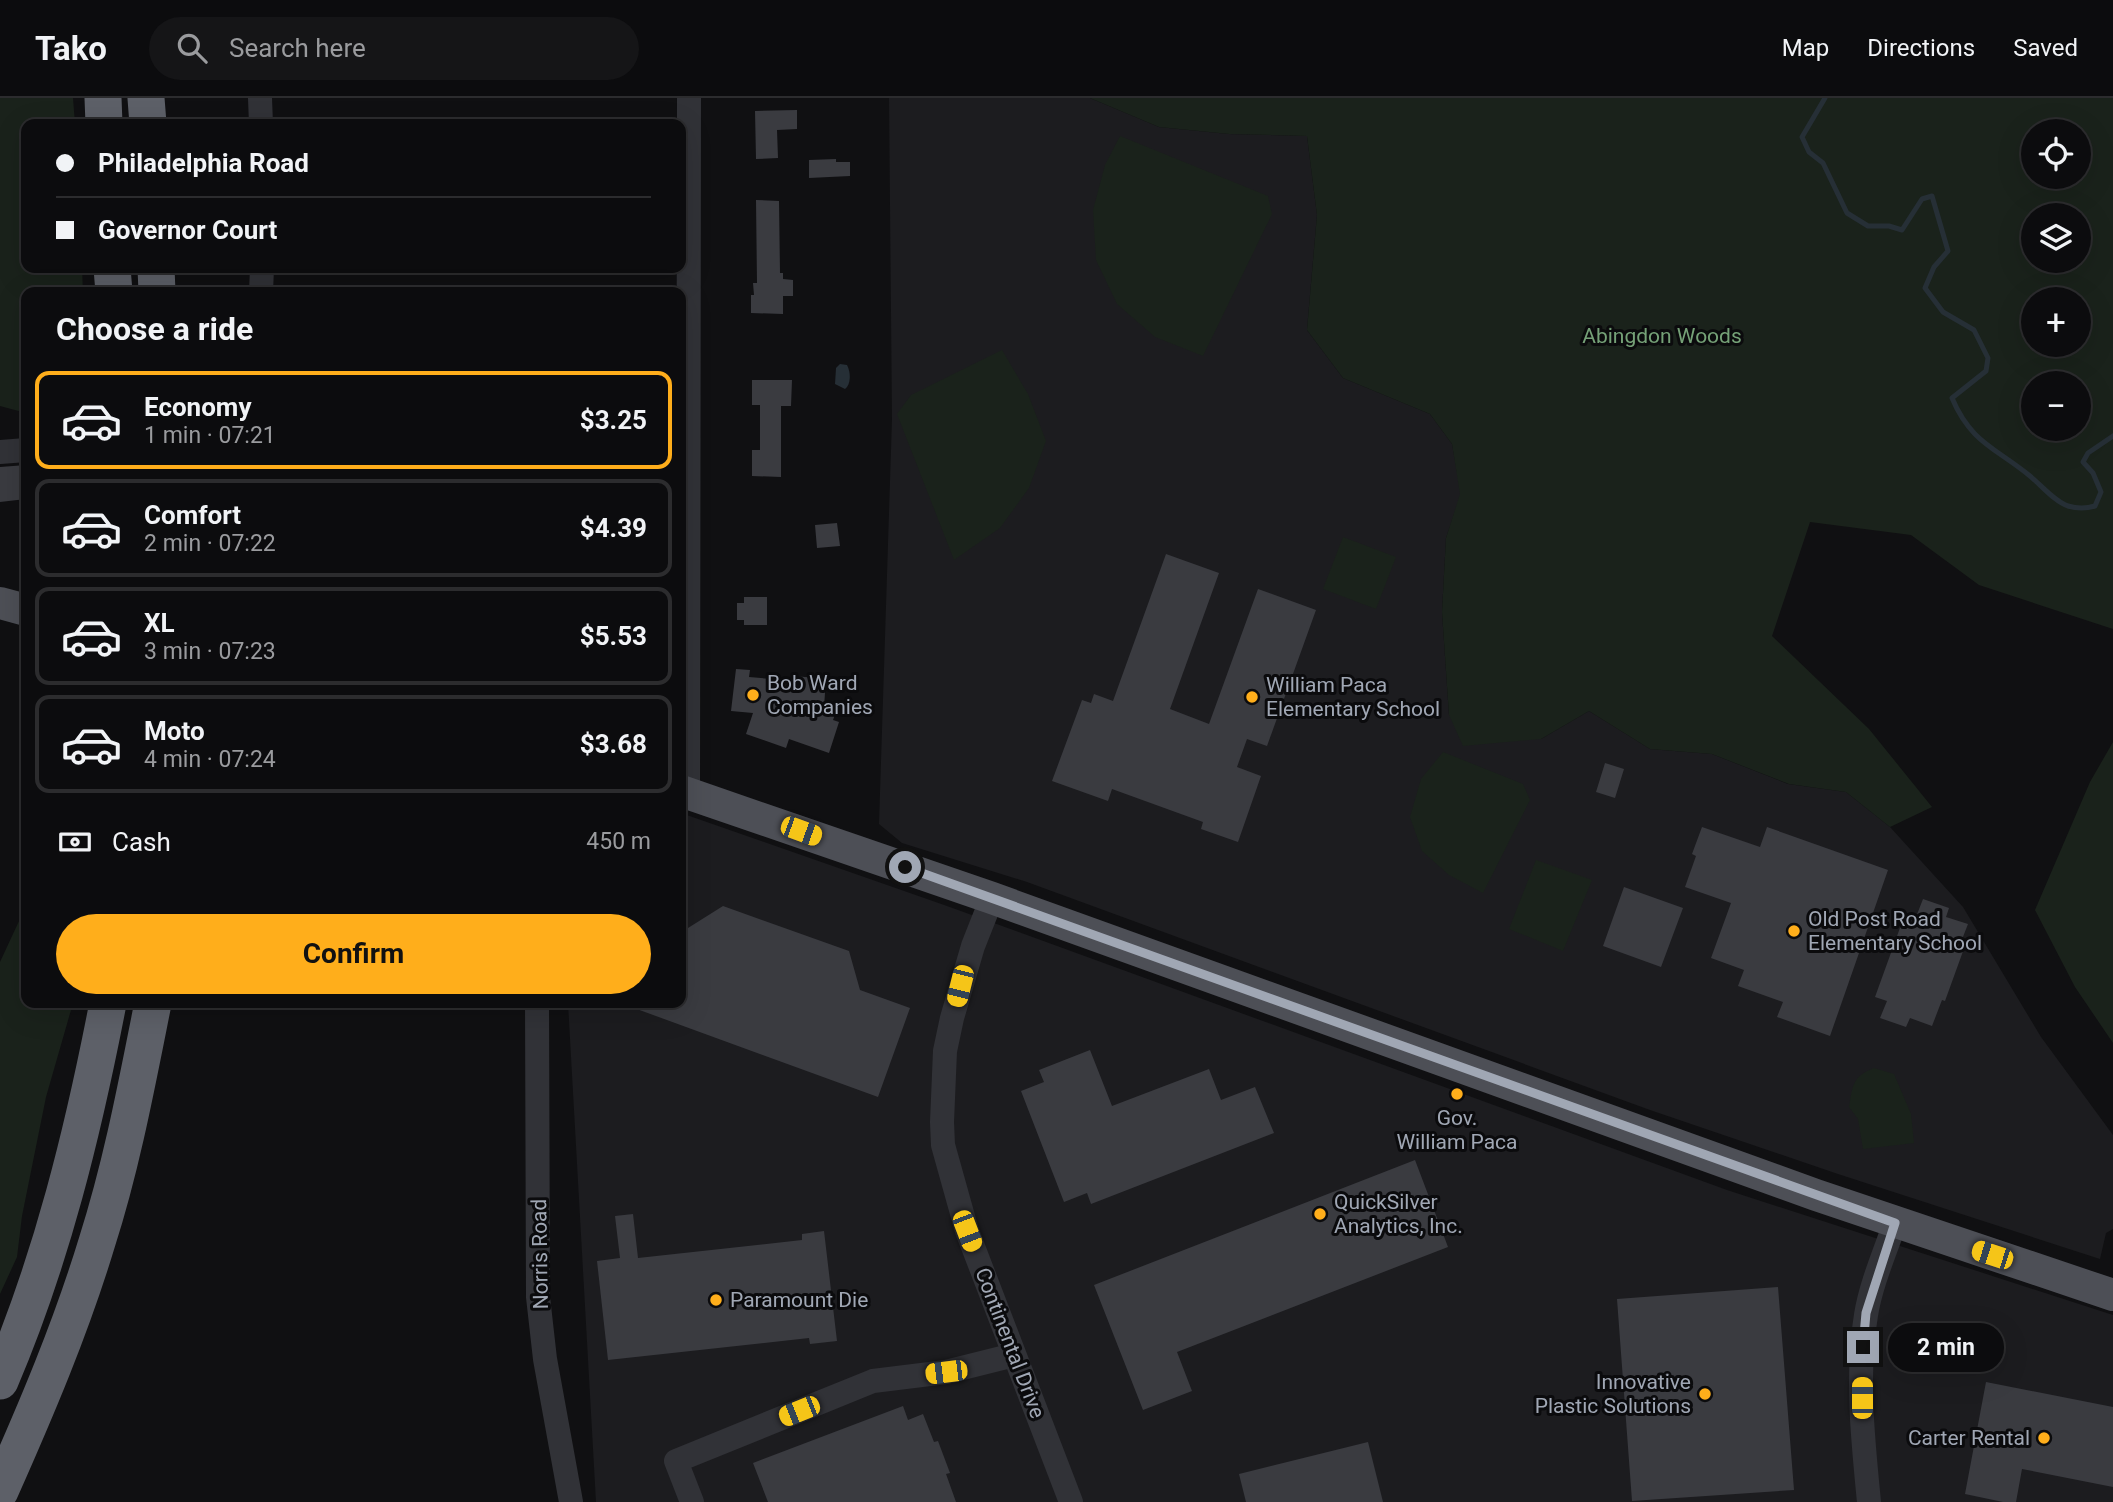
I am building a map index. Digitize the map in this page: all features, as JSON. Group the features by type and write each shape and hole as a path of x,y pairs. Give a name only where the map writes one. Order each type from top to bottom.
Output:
{"highway":[{"path":"103,98 104,119"},
{"path":"146,98 148,119"},
{"path":"0,1381 38,1281 67,1188 89,1099 107,1008"},
{"path":"0,1492 53,1369 98,1241 120,1160 152,1008"}],"main road":[{"path":"0,603 21,609"},
{"path":"686,793 992,898 1895,1223 2113,1295"}],"street":[{"path":"260,98 261,119"},
{"path":"686,514 689,98"},
{"path":"0,452 21,450"},
{"name":"Continental Drive","path":"992,898 970,956 945,1051 943,1145 958,1206 1071,1502"},
{"name":"Norris Road","path":"537,1008 538,1297 545,1359 571,1502"},
{"path":"1869,1502 1863,1438 1862,1378 1866,1313 1895,1223"},
{"path":"692,1502 676,1461 873,1381 946,1372 1014,1355"}],"shaded area":[{"path":"889,98 1090,98 1159,127 1229,134 1307,136 1317,215 1307,330 1343,378 1430,414 1452,444 1461,494 1446,538 1442,612 1449,715 1541,739 1589,711 1650,749 1712,754 1788,784 1846,792 1890,827 1963,907 2041,1037 2113,1135 2113,1229 2106,1233 2100,1259 1650,1110 1027,882 902,843 879,824 892,419"},
{"path":"840,364 847,365 849,371 849,381 845,389 835,384 836,368"},
{"path":"686,815 947,906 1727,1190 2113,1315 2113,1502 596,1502 568,1008 686,1008"}],"green space":[{"path":"0,98 73,98 75,119 21,119 21,273 82,273 83,287 21,287 21,412 0,406"},
{"name":"Abingdon Woods","path":"1090,98 2113,98 2113,629 1979,585 1911,535 1810,522 1772,636 1869,729 1932,807 1890,827 1846,792 1789,784 1712,754 1650,749 1589,711 1541,739 1463,746 1449,715 1442,612 1446,538 1460,494 1452,444 1430,414 1343,378 1307,330 1317,215 1307,136 1229,134 1159,127"},
{"path":"1120,136 1268,196 1272,214 1203,356 1155,337 1117,304 1096,260 1093,210 1105,165"},
{"path":"1002,350 1028,394 1046,441 1029,488 1000,528 954,560 897,414 911,395"},
{"path":"1343,537 1396,557 1376,609 1323,589"},
{"path":"2113,742 2113,1043 2075,987 2035,910 2090,782"},
{"path":"1443,752 1523,784 1530,800 1483,893 1449,875 1422,851 1410,817 1421,779"},
{"path":"1536,860 1592,880 1563,951 1509,929"},
{"path":"21,917 21,1008 72,1008 46,1097 22,1216 17,1257 0,1294 0,962"},
{"path":"1874,1068 1894,1074 1911,1114 1914,1143 1863,1149 1858,1119 1849,1107 1857,1078"}],"building":[{"path":"797,110 797,129 777,130 778,158 756,159 755,111"},
{"path":"836,159 836,162 850,162 850,176 809,178 809,160"},
{"path":"756,200 779,201 780,273 783,273 783,279 793,280 793,296 783,296 783,314 751,313 753,283 757,283"},
{"path":"752,380 792,380 791,406 781,406 781,477 752,476 752,450 760,450 760,405 752,405"},
{"path":"21,465 21,500 0,502 0,467"},
{"path":"837,523 840,546 817,548 815,525"},
{"name":"William Paca Elementary School","path":"1166,554 1219,573 1170,709 1209,724 1258,589 1316,610 1267,746 1247,739 1237,767 1261,776 1238,842 1201,829 1203,822 1112,789 1108,801 1052,781 1082,700 1091,703 1094,694 1113,701"},
{"path":"744,597 767,597 767,625 744,625 744,620 737,620 737,603 744,603"},
{"path":"736,669 750,670 749,677 794,681 794,676 826,679 824,707 836,712 833,720 839,722 829,753 789,739 786,748 746,734 753,713 731,711"},
{"path":"1605,763 1624,769 1615,798 1596,792"},
{"name":"Old Post Road Elementary School","path":"1702,827 1760,847 1767,827 1888,870 1830,1036 1777,1017 1783,1002 1738,986 1744,970 1711,958 1731,903 1685,887 1696,856 1692,854"},
{"path":"1624,887 1683,908 1661,967 1603,946"},
{"path":"1923,899 1949,908 1946,917 1968,924 1961,942 1966,943 1945,1001 1942,1000 1932,1026 1910,1018 1906,1027 1880,1018 1887,1001 1875,997 1905,914 1916,917"},
{"path":"723,906 849,951 860,990 910,1008 878,1097 634,1008 686,1008 686,927"},
{"path":"1090,1050 1112,1106 1209,1069 1221,1100 1255,1087 1274,1133 1091,1204 1087,1193 1064,1202 1021,1091 1044,1082 1039,1070"},
{"path":"1415,1160 1448,1247 1177,1352 1192,1391 1143,1410 1094,1285"},
{"name":"Paramount Die","path":"633,1214 638,1258 802,1240 802,1234 824,1231 837,1341 810,1344 809,1338 608,1360 597,1261 620,1258 615,1216"},
{"name":"Innovative Plastic Solutions","path":"1778,1287 1794,1490 1632,1501 1617,1299"},
{"name":"Carter Rental","path":"1986,1382 2113,1407 2113,1487 2022,1469 2016,1502 1965,1494"},
{"path":"903,1406 908,1420 923,1414 934,1442 938,1441 950,1473 946,1474 956,1502 768,1502 753,1463"},
{"path":"1368,1442 1383,1502 1246,1502 1239,1474"}],"waterway":[{"path":"1825,98 1802,137 1809,152 1823,163 1847,213 1868,226 1889,226 1902,230 1922,199 1932,196 1948,251 1934,267 1925,288 1943,312 1974,330 1988,358 1986,371 1952,398 1967,425 1985,443 2030,476 2058,501 2078,508 2095,506 2101,492 2093,473 2083,462 2088,453 2113,436"}],"place":[{"name":"Bob Ward Companies","path":"753,695"},
{"name":"William Paca Elementary School","path":"1252,697"},
{"name":"Old Post Road Elementary School","path":"1794,931"},
{"name":"Gov. William Paca","path":"1457,1094"},
{"name":"QuickSilver Analytics, Inc.","path":"1320,1214"},
{"name":"Paramount Die","path":"716,1300"},
{"name":"Innovative Plastic Solutions","path":"1705,1394"},
{"name":"Carter Rental","path":"2044,1438"}],"route":[{"path":"905,867 1895,1223 1866,1313 1863,1347"}]}
